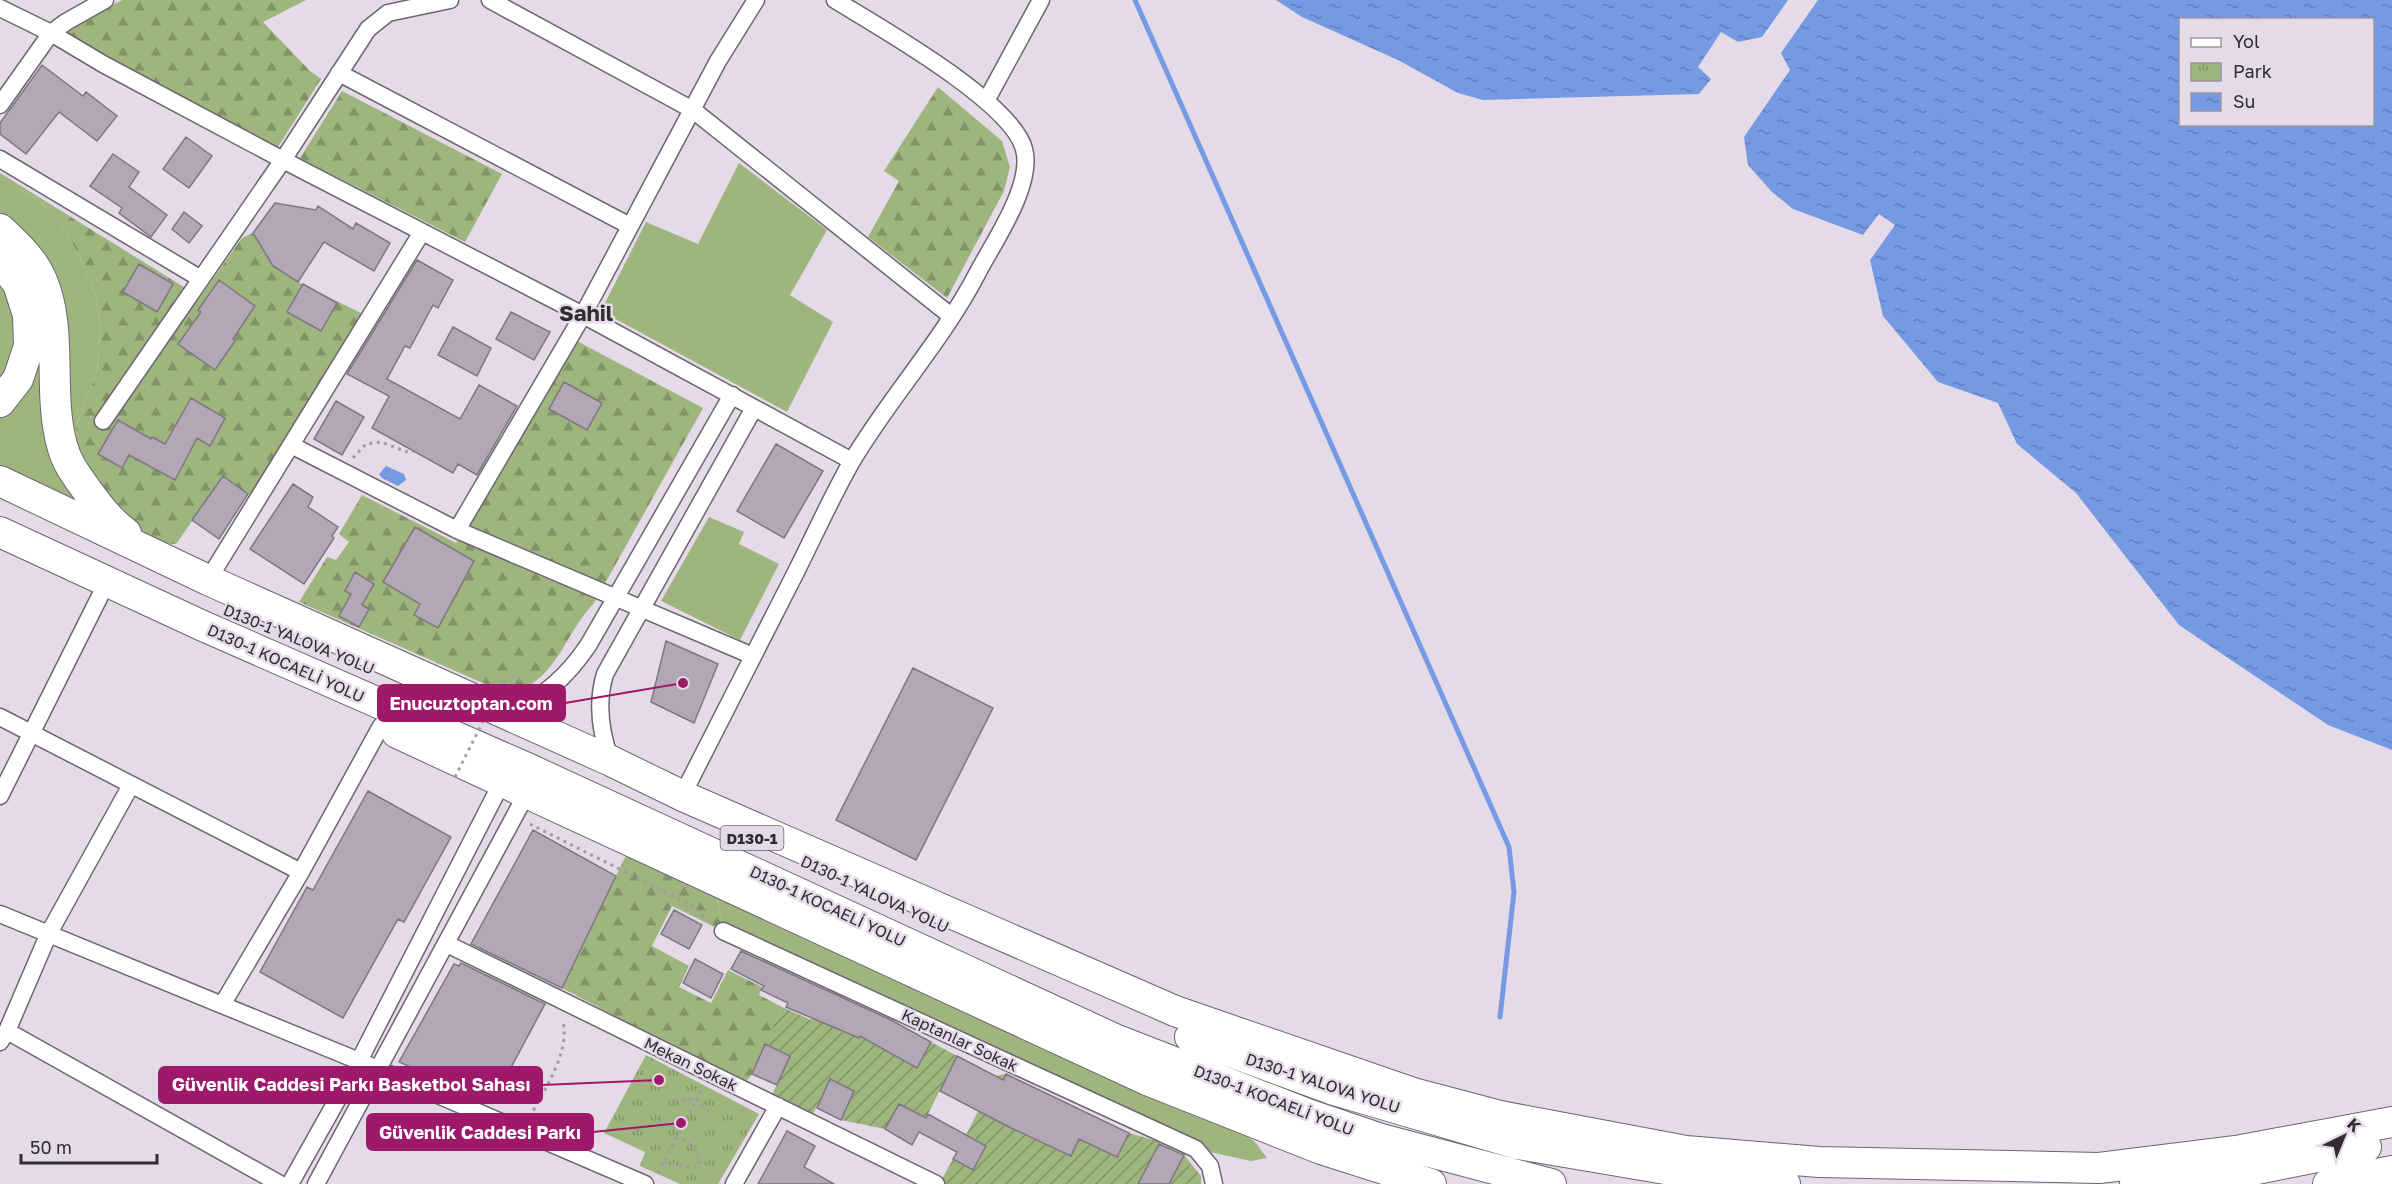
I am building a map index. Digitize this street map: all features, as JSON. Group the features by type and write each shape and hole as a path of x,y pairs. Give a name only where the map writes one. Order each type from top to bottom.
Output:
{"highway":[{"path":"0,229 21,249 40,276 48,301 58,425 62,446 69,465 94,500 120,529 158,555 378,671"},
{"path":"0,260 18,284 28,315 29,346 18,379 0,402"},
{"path":"0,481 208,580 506,713 685,797 1175,1011 1413,1093 1511,1118 1686,1151 1819,1162 2099,1168"},
{"name":"D130-1 YALOVA YOLU","path":"0,499 205,601 378,671 615,776 1176,1032 1330,1089 1518,1144 1695,1174 1785,1184"},
{"name":"D130-1 KOCAELİ YOLU","path":"0,532 203,626 527,768 1117,1040 1330,1122 1381,1139 1551,1184"},
{"path":"0,549 203,626"},
{"path":"0,549 381,726 515,797 1147,1080 1310,1144 1431,1184"},
{"path":"1033,1027 1117,1040"},
{"path":"1979,1184 2236,1151 2392,1122"},
{"path":"2129,1184 2257,1169 2392,1142"},
{"path":"2328,1184 2392,1171"}],"street":[{"path":"0,105 51,33 105,0"},
{"path":"103,421 283,160 368,29 377,19 388,13 450,0"},
{"path":"490,0 693,110 951,316"},
{"path":"457,530 583,315 718,62 756,0"},
{"path":"685,797 686,788 852,461 965,296 1009,213 1025,177 1024,146 1016,131 986,101 947,70 835,0"},
{"path":"986,101 1041,0"},
{"path":"0,8 51,33 103,64 283,160 583,315 852,461"},
{"path":"339,73 630,226"},
{"path":"0,159 201,279"},
{"path":"208,580 422,232"},
{"path":"506,713 534,700 573,668 732,395"},
{"path":"611,761 601,726 600,704 602,685 610,663 754,408"},
{"path":"291,445 457,530 753,656"},
{"path":"0,796 30,731 100,596"},
{"path":"0,717 301,872"},
{"path":"222,1005 301,872 381,726"},
{"path":"131,786 49,933 4,1037 279,1184"},
{"path":"316,1184 447,944 515,797"},
{"path":"290,1184 515,797"},
{"path":"0,914 522,1132 651,1180"},
{"name":"Kaptanlar Sokak","path":"723,931 1196,1149 1210,1166 1214,1184"},
{"name":"Mekan Sokak","path":"447,944 936,1184"},
{"path":"734,1184 778,1107"}],"path":[{"path":"344,473 359,449 366,444 381,442 410,453 413,451"},
{"path":"455,777 503,682 516,688 520,680 507,674"},
{"path":"515,797 689,904 723,931"},
{"path":"522,1132 561,1052 564,1024 558,999"},
{"path":"651,1180 664,1162 711,1074"},
{"path":"674,1100 697,1099 710,1113"},
{"path":"659,1120 681,1130"},
{"path":"664,1162 693,1168 699,1164 699,1151 678,1135"}],"green space":[{"path":"122,0 306,0 263,22 310,71 321,79 276,150 66,34 84,20"},
{"path":"938,87 1002,141 1010,167 1004,191 947,298 868,237 899,181 884,171"},
{"path":"342,91 502,174 465,242 300,158"},
{"path":"739,163 827,230 790,295 833,322 787,412 601,311 646,222 698,244"},
{"path":"0,173 200,297 242,238 253,233 277,269 363,314 250,495 223,477 176,544 153,544 102,494 77,449 76,428 97,371 100,335 97,299 80,257 62,226 40,201 0,178"},
{"path":"0,178 40,201 62,226 80,257 97,299 100,335 97,371 76,428 77,449 10,221 0,212"},
{"path":"2,243 87,511 0,473 0,415 27,381"},
{"path":"0,278 17,317 13,356 0,382"},
{"path":"575,340 703,408 594,603 574,629 559,655 540,678 510,695 299,602 327,557 336,560 349,542 339,534 362,495 456,543"},
{"path":"709,517 744,532 739,544 779,564 740,640 661,601"},
{"path":"630,847 715,888 723,931 672,906 652,946 689,966 679,987 711,1003 728,970 762,987 759,995 782,1007 752,1074 744,1084 562,988"},
{"path":"715,888 1226,1121 1255,1142 1267,1158 1251,1161 1196,1149 723,931"},
{"path":"826,989 847,998 834,1027 858,1038 861,1037 917,1068 931,1042 957,1056 926,1118 899,1104 885,1129 841,1120 854,1091 830,1080 811,1118 771,1097 790,1056 765,1044 782,1007 811,1020"},
{"path":"646,1055 759,1114 718,1184 680,1184 640,1166 645,1152 604,1133"},
{"path":"1006,1074 985,1115 1009,1127 1030,1086 1017,1130 1041,1142 1062,1102 1068,1102 1047,1143 1071,1156 1079,1139 1117,1157 1129,1133 1160,1142 1139,1182 1141,1184 946,1184 941,1181 953,1159 973,1170 966,1135 996,1076"},
{"path":"1184,1155 1201,1176 1201,1184 1169,1184"}],"water":[{"path":"1276,0 1788,0 1762,37 1738,42 1721,32 1698,67 1711,79 1699,94 1483,100 1458,93 1398,60 1302,17"},
{"path":"1818,0 2392,0 2392,750 2328,725 2179,625 2076,493 2017,444 1998,403 1938,382 1883,316 1870,260 1895,225 1879,214 1863,235 1793,209 1772,192 1748,165 1744,137 1790,70 1781,53"},
{"path":"386,466 404,474 406,480 398,486 382,478 379,474"}],"building":[{"path":"42,65 83,96 86,92 117,116 97,141 59,112 26,154 0,134 0,123"},
{"path":"186,137 212,156 189,188 163,169"},
{"path":"113,154 139,172 129,187 167,215 151,237 119,213 122,208 90,186"},
{"path":"275,203 316,210 318,206 353,229 356,223 390,243 374,271 324,242 298,282 273,266 253,233"},
{"path":"184,212 202,226 189,243 172,229"},
{"path":"417,260 453,280 438,308 433,305 410,348 405,346 387,379 460,419 479,385 517,406 477,475 458,464 453,473 372,428 389,396 347,374"},
{"path":"139,264 173,284 157,312 123,292"},
{"path":"219,280 255,306 215,370 178,344 201,312 198,310"},
{"path":"303,284 337,303 321,331 287,312"},
{"path":"511,312 550,332 534,360 496,339"},
{"path":"453,327 491,348 477,376 438,355"},
{"path":"564,382 602,403 587,430 549,409"},
{"path":"191,398 225,418 210,446 197,438 175,480 129,455 122,468 98,454 118,420 151,439 152,437 165,444"},
{"path":"336,401 364,417 342,455 314,439"},
{"path":"776,444 823,471 784,538 737,511"},
{"path":"223,476 248,494 219,539 192,520"},
{"path":"293,484 313,497 308,507 338,527 332,536 334,538 304,584 250,549"},
{"path":"415,527 474,561 438,628 414,615 420,604 383,582"},
{"path":"355,572 374,584 362,605 369,609 359,627 339,616 351,594 345,591"},
{"path":"666,641 718,664 694,723 651,702"},
{"path":"913,668 993,708 916,860 836,820"},
{"path":"368,791 451,837 404,922 398,919 343,1018 260,972 307,887 313,890"},
{"path":"533,830 616,876 562,988 471,944"},
{"path":"674,910 702,925 689,949 661,934"},
{"path":"741,951 891,1020 931,1042 917,1068 860,1036 859,1038 786,1007 788,1003 761,990 764,986 731,969"},
{"path":"695,959 723,974 711,998 683,983"},
{"path":"461,963 545,1004 492,1103 399,1062 454,964 459,966"},
{"path":"765,1044 790,1056 777,1085 752,1074"},
{"path":"957,1056 1003,1080 1006,1074 1129,1133 1117,1157 1079,1139 1071,1156 940,1091"},
{"path":"830,1079 854,1091 841,1120 817,1108"},
{"path":"899,1104 926,1118 928,1114 986,1146 973,1170 953,1159 957,1152 919,1132 912,1145 885,1129"},
{"path":"787,1131 815,1146 804,1167 834,1184 758,1184"},
{"path":"1159,1144 1184,1155 1169,1184 1138,1184"}],"waterway":[{"path":"1135,0 1509,847 1514,892 1500,1017"}],"place":[{"name":"Enucuztoptan.com","path":"683,683"},
{"name":"Güvenlik Caddesi Parkı Basketbol Sahası","path":"659,1080"},
{"name":"Güvenlik Caddesi Parkı","path":"681,1123"}],"district":[{"name":"Sahil","path":"586,312"}]}
